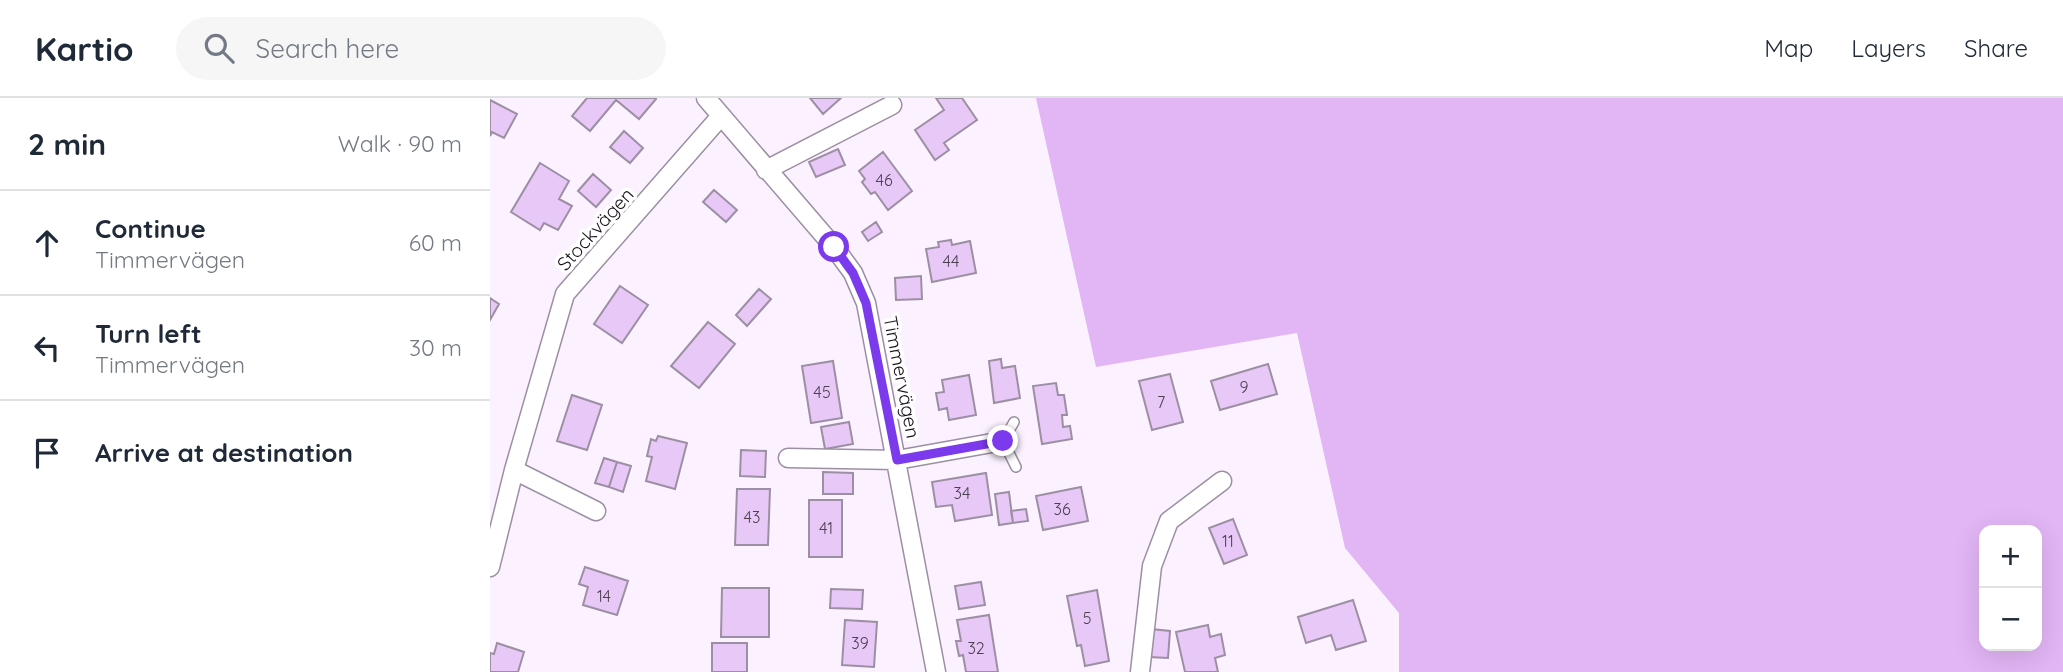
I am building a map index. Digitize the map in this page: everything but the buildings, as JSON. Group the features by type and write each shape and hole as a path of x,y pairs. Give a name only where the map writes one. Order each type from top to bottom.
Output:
{"street":[{"name":"Timmervägen","path":"706,98 834,247 857,283 866,303 936,672"},
{"path":"766,170 892,105"},
{"name":"Stockvägen","path":"490,568 513,470 565,294 721,116"},
{"name":"Timmervägen","path":"788,458 897,460 1003,441"},
{"path":"513,470 596,511"},
{"path":"1140,672 1152,566 1169,522 1222,481"}],"lane":[{"path":"1014,422 1003,441 1016,467"}],"shaded area":[{"path":"1036,98 2063,98 2063,672 1399,672 1399,613 1345,548 1297,333 1096,367"}],"route":[{"path":"834,247 853,273 866,303 897,460 1003,441"}]}
